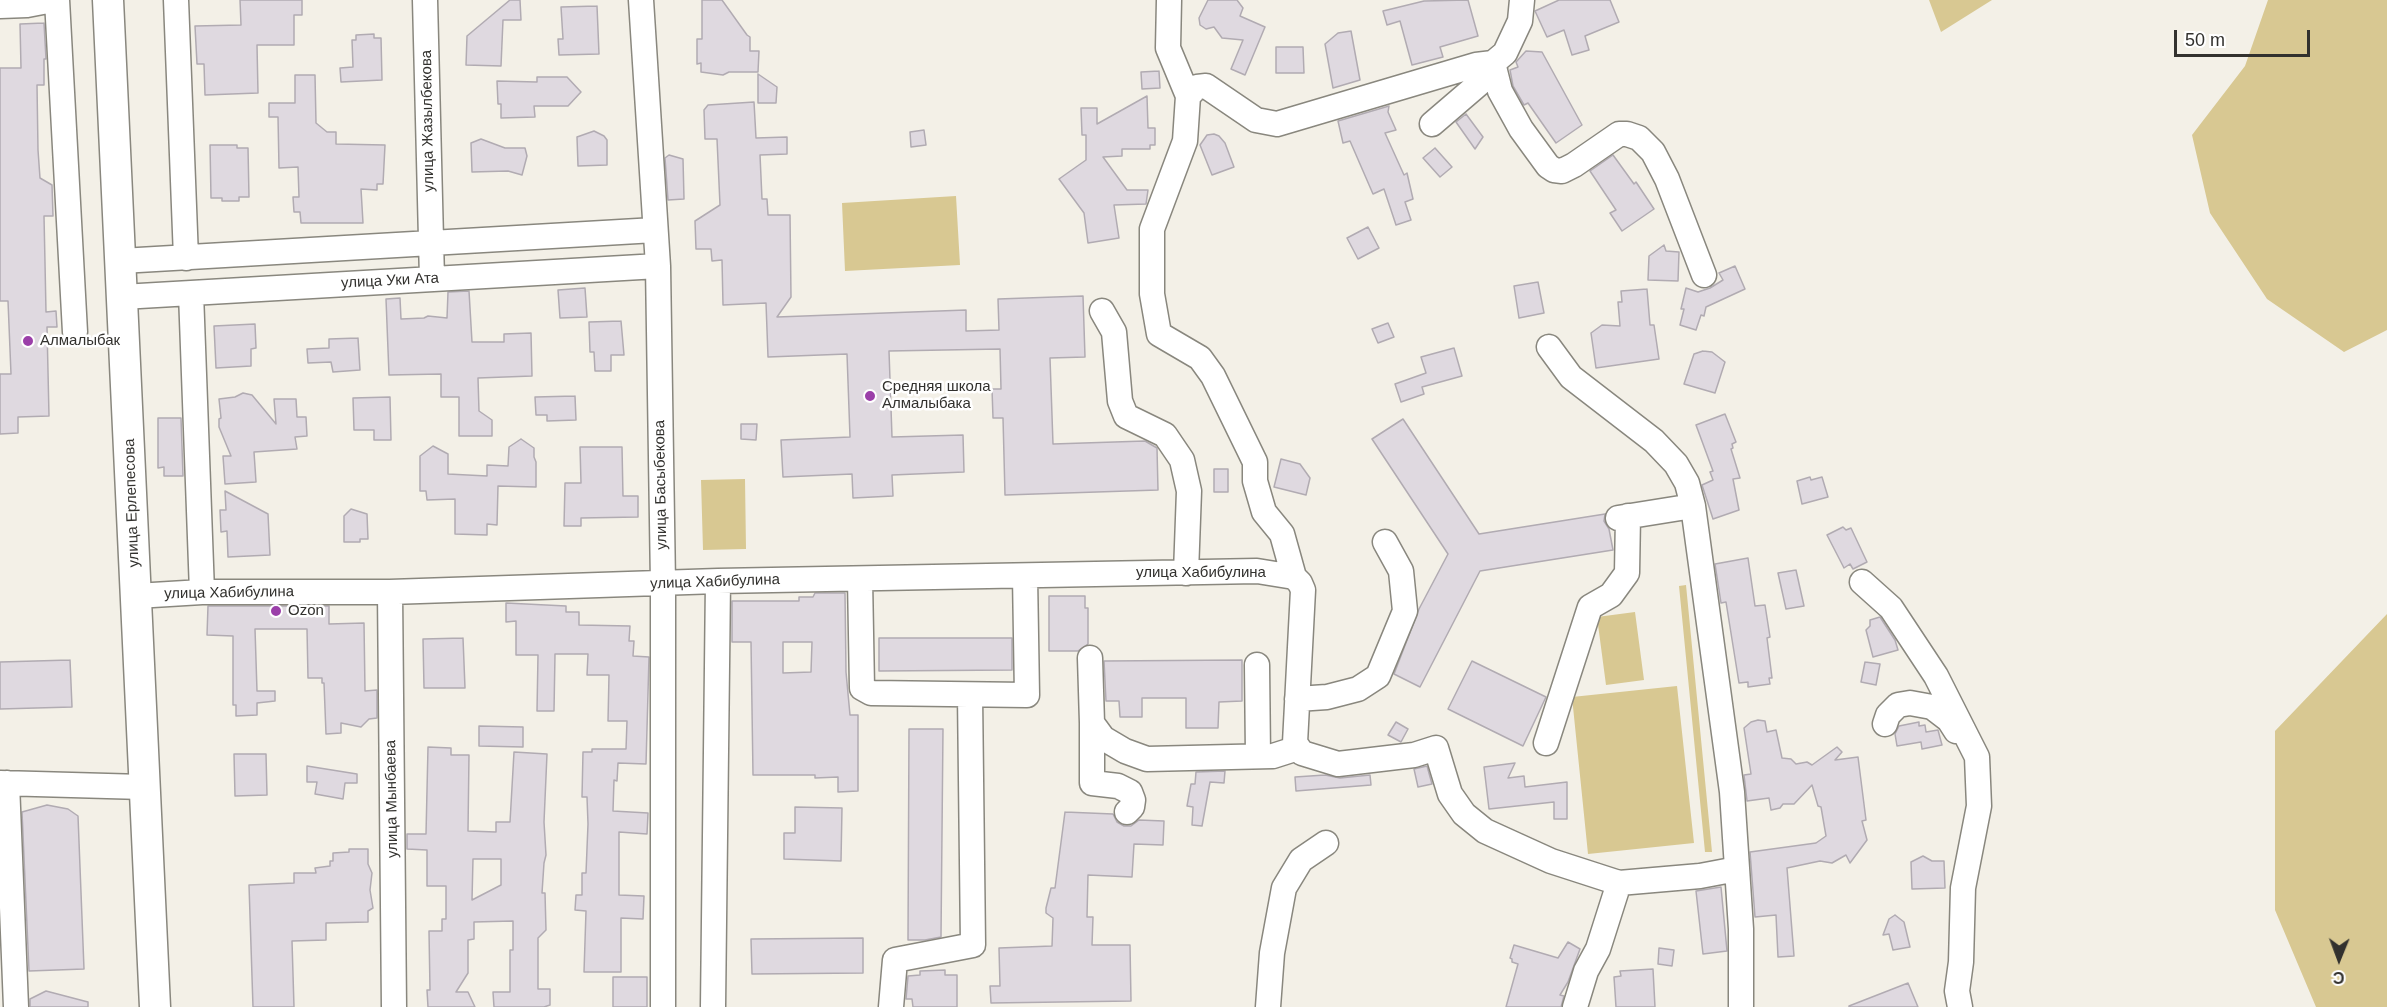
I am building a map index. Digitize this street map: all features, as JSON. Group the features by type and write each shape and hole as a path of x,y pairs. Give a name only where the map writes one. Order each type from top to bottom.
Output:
{"main road":[{"name":"улица Ерлепесова","path":"108,0 155,1007"}],"street":[{"path":"0,6 27,5 55,0 75,332"},
{"path":"176,0 186,258"},
{"name":"улица Жазылбекова","path":"425,0 432,279"},
{"name":"улица Басыбекова","path":"641,0 658,266 663,584 663,1007"},
{"path":"1169,0 1168,48 1174,62 1197,91 1256,120 1277,124 1476,65 1494,67"},
{"path":"1432,124 1494,67 1505,53 1520,21 1522,0"},
{"path":"1494,67 1500,91 1521,129 1548,166 1554,170 1562,171 1574,165 1619,134 1639,138 1653,152 1671,189 1704,275"},
{"path":"1197,91 1185,141 1152,229 1152,294 1159,334 1200,358 1213,376 1255,462 1255,481 1264,512 1282,534 1294,577 1303,590 1295,743 1298,748 1302,753 1338,764 1414,755 1436,748 1450,794 1464,814 1485,831 1551,861 1619,883 1700,876 1737,870"},
{"path":"121,261 655,230"},
{"path":"555,235 556,272"},
{"name":"улица Уки Ата","path":"122,297 658,266"},
{"path":"191,293 202,592"},
{"path":"1102,312 1114,332 1120,401 1126,416 1165,435 1182,460 1189,491 1186,573"},
{"path":"1549,347 1571,377 1654,441 1677,464 1687,483 1693,506 1732,792 1741,929 1741,1007"},
{"path":"1546,743 1590,607 1611,595 1627,573 1623,517 1693,506"},
{"path":"1297,699 1327,697 1358,689 1378,676 1405,611 1401,571 1385,542"},
{"name":"улица Хабибулина","path":"136,596 202,592 390,592 718,581 1257,571 1294,577"},
{"path":"860,579 862,688 871,693 1027,695 1025,576"},
{"path":"713,1007 718,581"},
{"path":"1862,582 1891,608 1907,631 1936,676 1975,753 1979,806 1963,888 1961,962 1957,991 1960,1007"},
{"name":"улица Мынбаева","path":"390,592 394,1007"},
{"path":"1090,658 1092,783 1118,786 1130,792 1133,800 1132,807 1127,812"},
{"path":"1257,665 1258,756"},
{"path":"891,1007 895,960 973,945 970,695"},
{"path":"1885,724 1888,716 1898,705 1910,703 1932,706 1949,720 1975,753"},
{"path":"1092,723 1103,738 1125,751 1147,759 1273,756 1298,748"},
{"path":"16,1007 7,950 4,783 143,787"},
{"path":"1268,1007 1272,953 1284,888 1301,860 1326,843"},
{"path":"1575,1007 1586,971 1598,949 1619,883"}],"shaded area":[{"path":"1929,0 1992,0 1941,32"},
{"path":"2268,0 2387,0 2387,330 2344,352 2267,299 2210,213 2192,135 2245,66"},
{"path":"956,196 960,265 845,271 842,203"},
{"path":"745,479 746,549 703,550 701,480"},
{"path":"1686,585 1712,852 1705,852 1679,586"},
{"path":"1635,612 1644,680 1606,685 1597,617"},
{"path":"2387,614 2387,1007 2316,1007 2275,910 2275,731"},
{"path":"1677,686 1694,843 1588,854 1572,697"}],"building":[{"path":"240,0 302,0 302,15 294,15 294,45 257,45 258,93 205,95 204,64 197,64 195,26 241,25"},
{"path":"510,0 520,0 521,20 503,20 501,66 466,65 467,36"},
{"path":"702,0 722,0 750,37 750,51 759,51 758,72 729,72 723,75 701,72 701,63 697,64 697,39 702,39"},
{"path":"1208,0 1237,0 1243,8 1240,16 1265,27 1245,75 1231,69 1243,40 1222,38 1214,27 1206,29 1200,25 1199,18"},
{"path":"1468,0 1478,36 1440,47 1443,57 1412,65 1400,21 1387,25 1383,11 1424,1"},
{"path":"1559,0 1610,0 1619,22 1585,36 1589,50 1572,55 1564,30 1547,37 1535,11"},
{"path":"597,6 599,54 559,55 558,39 563,39 561,7"},
{"path":"44,23 46,59 44,59 44,85 37,85 38,150 40,178 52,185 53,216 44,216 46,312 56,311 57,327 47,327 49,416 18,417 18,433 0,434 0,374 11,374 8,301 0,301 0,68 21,68 20,24"},
{"path":"1351,31 1360,80 1333,88 1325,44 1338,33"},
{"path":"374,34 374,38 381,38 382,80 341,82 340,68 353,67 352,40 356,40 356,35"},
{"path":"1276,47 1303,47 1304,73 1276,73"},
{"path":"1526,51 1542,52 1582,125 1556,143 1528,103 1524,105 1513,86 1510,70 1518,67 1516,62"},
{"path":"1159,71 1160,88 1142,89 1141,72"},
{"path":"758,74 777,87 776,103 758,103"},
{"path":"295,75 315,75 316,123 327,132 336,132 336,144 385,145 383,184 377,184 377,190 361,189 363,223 301,223 300,212 294,212 293,197 299,197 298,167 279,168 278,117 269,117 269,103 295,103"},
{"path":"537,77 567,77 581,92 568,106 534,106 535,117 501,118 497,81 537,82"},
{"path":"1147,96 1148,128 1155,128 1155,145 1150,145 1150,149 1122,149 1122,156 1103,157 1127,190 1148,190 1146,204 1114,205 1119,238 1088,243 1084,213 1059,179 1086,160 1086,135 1082,135 1081,108 1097,108 1097,124"},
{"path":"754,102 756,138 787,137 787,154 760,155 762,199 767,199 768,215 790,215 791,297 777,317 966,310 966,331 999,330 998,299 1083,296 1085,357 1050,358 1053,444 1145,441 1157,448 1158,490 1005,495 1003,418 993,418 992,389 1001,389 1000,349 889,351 892,437 963,435 964,472 892,475 893,496 853,498 852,474 783,477 781,440 850,437 847,354 768,357 766,303 723,305 722,260 712,261 711,249 696,249 695,221 720,205 717,139 705,139 704,110 708,105"},
{"path":"1389,106 1388,112 1396,130 1385,133 1404,175 1407,173 1413,199 1405,202 1411,220 1396,225 1384,189 1373,194 1350,141 1343,143 1338,121"},
{"path":"1466,114 1483,137 1475,149 1456,122"},
{"path":"924,130 926,145 911,147 910,132"},
{"path":"594,131 607,140 607,165 578,166 577,137"},
{"path":"1214,134 1225,143 1234,167 1212,175 1200,145 1207,135"},
{"path":"481,139 505,148 525,148 527,156 522,175 508,171 472,172 471,143"},
{"path":"210,145 237,145 237,148 248,148 249,197 239,197 239,201 222,201 222,198 211,198"},
{"path":"1435,148 1452,167 1440,177 1423,158"},
{"path":"669,155 683,159 684,199 668,200 665,158"},
{"path":"1613,155 1634,184 1636,182 1654,209 1622,231 1610,213 1616,210 1590,171"},
{"path":"1368,227 1379,248 1358,259 1347,238"},
{"path":"1664,245 1666,251 1679,252 1678,281 1648,280 1649,256"},
{"path":"1735,266 1745,289 1706,307 1696,330 1680,325 1686,288 1698,292 1710,288 1723,280 1719,273"},
{"path":"1538,282 1544,313 1519,318 1514,286"},
{"path":"585,288 587,317 560,318 558,290"},
{"path":"1647,289 1650,325 1654,325 1659,359 1596,368 1591,333 1602,325 1620,326 1618,302 1622,302 1621,291"},
{"path":"469,291 472,342 504,342 504,334 531,333 532,376 478,378 479,411 492,420 492,436 459,436 459,397 441,397 441,374 389,375 386,299 400,298 401,319 428,316 447,318 448,292"},
{"path":"621,321 624,355 611,355 611,371 595,371 594,352 590,352 589,322"},
{"path":"1388,323 1394,337 1378,343 1372,329"},
{"path":"255,324 256,348 251,349 251,366 216,368 214,326"},
{"path":"358,338 360,370 333,372 331,362 308,363 307,349 329,348 329,339"},
{"path":"1454,348 1462,376 1422,387 1424,394 1401,402 1395,384 1426,373 1421,357"},
{"path":"1703,351 1712,352 1725,362 1715,393 1684,384 1694,354"},
{"path":"243,393 252,395 276,424 274,399 296,399 297,417 306,417 307,436 295,437 297,449 254,452 256,482 225,484 223,456 231,456 219,427 221,418 219,399 235,397"},
{"path":"575,396 576,420 547,421 547,415 536,415 535,397"},
{"path":"390,397 391,440 374,440 374,430 354,430 353,398"},
{"path":"1725,414 1736,442 1732,444 1731,449 1740,478 1733,479 1739,510 1713,519 1702,485 1713,480 1710,472 1713,471 1696,425"},
{"path":"158,418 181,418 183,476 164,476 164,467 158,468"},
{"path":"1403,419 1479,534 1605,514 1604,521 1609,529 1613,550 1480,571 1420,687 1394,674 1419,609 1448,554 1372,439"},
{"path":"741,424 757,424 756,440 741,439"},
{"path":"521,439 534,448 536,487 498,486 497,525 487,524 487,535 455,534 455,499 427,500 426,491 420,491 420,456 433,446 448,454 448,474 487,476 487,465 508,466 509,447"},
{"path":"580,447 622,447 623,496 638,496 638,517 581,518 581,526 564,526 565,483 581,483"},
{"path":"1281,459 1300,464 1310,478 1306,495 1274,487"},
{"path":"1214,469 1228,469 1228,492 1214,492"},
{"path":"1810,477 1811,480 1822,477 1828,497 1802,504 1797,481"},
{"path":"225,491 268,514 270,555 228,557 227,531 221,532 220,510 226,510"},
{"path":"351,509 367,514 368,539 360,539 360,542 344,542 344,516"},
{"path":"1843,527 1846,530 1851,528 1867,562 1853,569 1850,564 1844,568 1827,535"},
{"path":"1748,558 1755,606 1765,605 1770,637 1767,638 1772,678 1769,678 1770,684 1748,687 1748,682 1739,683 1726,602 1721,603 1715,564"},
{"path":"1796,570 1804,606 1786,609 1778,573"},
{"path":"815,593 845,593 846,672 850,715 858,715 858,791 838,792 838,777 753,775 751,642 732,642 732,601 799,601 799,597 813,597","holes":["783,642 812,642 811,672 783,673"]},
{"path":"1049,596 1085,596 1085,608 1088,608 1088,644 1078,651 1049,651"},
{"path":"506,603 566,606 566,612 579,612 579,625 630,626 629,641 634,641 633,656 649,657 646,764 618,763 617,781 614,780 613,811 648,813 647,834 619,832 619,895 644,896 643,919 621,918 621,972 584,972 586,911 575,910 576,895 582,895 582,873 586,873 588,824 587,797 582,797 583,752 592,752 592,749 626,749 627,721 608,721 609,675 587,675 588,654 555,654 554,711 537,711 538,655 516,655 516,621 506,622"},
{"path":"208,606 329,606 329,624 364,623 365,691 377,690 377,718 369,719 361,727 341,723 341,733 326,734 324,683 322,683 322,678 308,678 307,629 255,629 257,691 275,691 275,701 257,703 257,715 236,716 236,705 233,705 233,636 207,635"},
{"path":"1880,617 1895,640 1898,650 1873,657 1866,630 1870,626 1870,620"},
{"path":"463,638 465,688 424,688 423,639"},
{"path":"879,638 1012,638 1012,670 879,671"},
{"path":"70,660 72,707 0,709 0,662"},
{"path":"1242,660 1242,701 1219,702 1218,728 1186,728 1186,698 1142,698 1142,717 1120,717 1119,701 1106,701 1104,661"},
{"path":"1472,661 1546,697 1523,746 1448,709"},
{"path":"1865,662 1880,664 1876,685 1861,682"},
{"path":"1758,720 1765,721 1767,732 1776,730 1782,758 1791,759 1796,764 1807,762 1812,765 1837,747 1842,752 1835,760 1858,757 1866,820 1862,821 1867,840 1850,863 1846,855 1832,863 1820,861 1787,868 1794,956 1778,957 1776,915 1755,917 1750,852 1816,843 1826,836 1821,807 1818,806 1812,785 1794,804 1783,804 1780,808 1771,810 1769,798 1747,801 1744,775 1751,774 1744,728"},
{"path":"1396,722 1408,729 1401,742 1388,735"},
{"path":"1919,722 1919,726 1925,725 1926,732 1938,730 1942,745 1922,749 1921,742 1897,746 1895,734 1899,726"},
{"path":"479,726 523,727 523,747 479,746"},
{"path":"909,729 943,729 941,937 925,940 908,940"},
{"path":"428,747 451,748 451,755 469,755 468,831 496,832 496,822 510,822 514,752 547,754 544,822 546,855 542,893 545,893 546,930 538,938 538,989 550,989 550,1005 494,1007 493,992 510,992 513,921 474,922 474,939 468,940 468,973 456,992 468,992 475,1007 428,1007 429,931 442,931 442,919 446,919 446,886 427,886 427,850 407,849 407,834 426,834","holes":["473,859 501,859 501,885 472,900"]},
{"path":"234,754 266,754 267,795 235,796"},
{"path":"1515,763 1508,778 1524,776 1525,787 1567,782 1567,819 1554,819 1554,802 1489,809 1484,767"},
{"path":"307,766 357,774 357,783 345,783 343,799 315,794 317,782 307,782"},
{"path":"1427,766 1432,784 1418,787 1414,769"},
{"path":"1225,771 1224,783 1210,782 1202,826 1192,825 1193,807 1187,806 1191,784 1195,784 1196,772"},
{"path":"1325,775 1340,778 1370,775 1371,785 1296,791 1295,777"},
{"path":"47,805 68,809 78,816 84,969 29,971 22,812"},
{"path":"795,807 842,808 841,861 784,859 784,833 795,833"},
{"path":"1065,812 1113,814 1117,822 1124,826 1131,826 1139,820 1164,821 1163,845 1134,844 1132,877 1088,875 1087,917 1093,917 1092,945 1130,945 1131,1001 991,1003 990,986 1000,986 999,948 1052,946 1053,918 1046,913 1046,908 1051,888 1055,888"},
{"path":"349,849 368,849 368,864 372,873 370,890 373,908 368,911 368,922 326,923 326,940 292,941 294,1007 253,1007 249,885 294,883 294,873 316,873 315,868 330,866 333,853 349,852"},
{"path":"1923,856 1932,861 1944,861 1945,888 1912,889 1911,862"},
{"path":"1721,887 1727,951 1703,954 1696,891"},
{"path":"1895,915 1904,922 1910,947 1893,950 1889,934 1883,935 1889,919"},
{"path":"863,938 863,973 752,974 751,939"},
{"path":"1568,942 1580,949 1568,982 1560,995 1564,996 1561,1007 1506,1007 1518,964 1512,962 1510,958 1514,945 1558,958"},
{"path":"1659,948 1674,950 1672,966 1658,964"},
{"path":"1653,969 1655,1007 1616,1007 1614,977 1621,976 1620,971"},
{"path":"945,970 945,975 957,975 957,1007 913,1007 912,999 906,999 908,976 920,975 920,971"},
{"path":"613,977 647,977 647,1007 613,1007"},
{"path":"1908,983 1918,1007 1849,1007 1849,1006"},
{"path":"46,991 88,1002 88,1007 30,1007 30,999"}],"place":[{"name":"Алмалыбак","path":"28,341"},
{"name":"Средняя школа Алмалыбака","path":"870,396"},
{"name":"Ozon","path":"276,611"}]}
